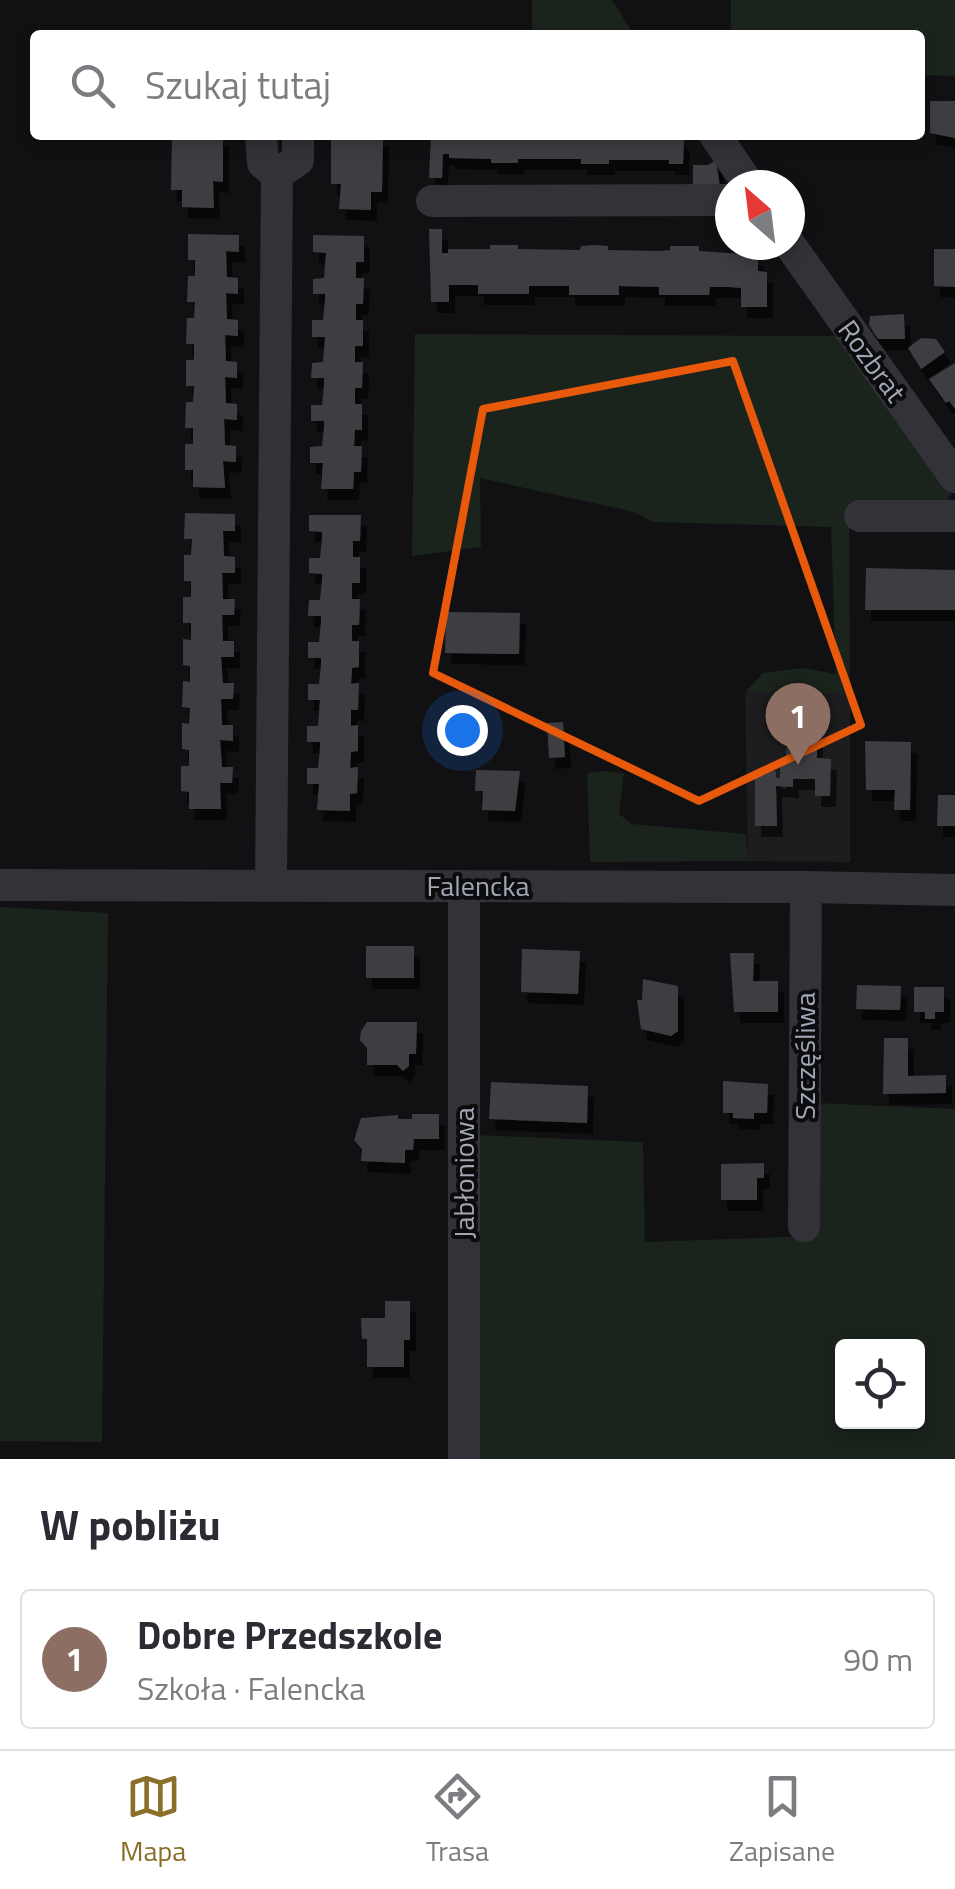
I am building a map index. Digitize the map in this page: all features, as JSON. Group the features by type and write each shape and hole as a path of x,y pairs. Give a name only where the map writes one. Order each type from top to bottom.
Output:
{"street":[{"path":"262,140 263,163 276,170 288,169 298,160 298,140"},
{"path":"718,140 739,170"},
{"path":"271,886 276,170"},
{"path":"432,201 715,200"},
{"name":"Rozbrat","path":"801,260 955,477"},
{"path":"860,516 955,516"},
{"name":"Falencka","path":"0,884 806,886 955,890"},
{"name":"Jabłoniowa","path":"464,886 464,1459"},
{"name":"Szczęśliwa","path":"804,1226 806,886"}],"highlighted area":[{"path":"733,361 861,725 699,801 433,673 483,409"}],"shaded area":[{"path":"532,0 612,0 631,30 532,30"},
{"path":"731,0 955,0 955,76 925,75 925,30 731,30"},
{"path":"415,334 838,336 951,493 946,502 849,504 850,695 745,692 763,673 803,668 836,674 831,527 653,522 634,512 480,478 481,547 412,556"},
{"path":"745,692 850,695 850,862 748,861"},
{"path":"587,773 624,773 619,814 632,824 746,834 748,861 590,862"},
{"path":"0,907 108,913 102,1442 0,1441"},
{"path":"815,1103 955,1109 955,1459 476,1459 476,1135 643,1142 645,1242 813,1236"}],"building":[{"path":"930,101 955,101 955,138 930,133"},
{"path":"172,140 223,140 223,182 213,181 214,208 182,207 182,190 171,190"},
{"path":"331,140 383,140 382,192 371,192 371,210 339,209 341,184 331,184"},
{"path":"431,140 684,141 683,164 669,164 669,160 609,160 609,164 581,164 581,159 491,163 491,159 449,158 449,154 443,154 442,178 429,178"},
{"path":"716,160 715,188 693,190 693,165 708,165"},
{"path":"429,229 442,229 442,253 448,253 448,249 490,249 490,245 580,250 581,246 594,245 608,246 608,250 660,251 670,250 670,246 699,246 699,251 715,252 715,260 758,260 758,271 767,272 767,307 741,307 741,288 730,287 710,287 709,295 659,295 659,287 619,286 619,295 569,295 569,286 529,286 529,294 478,294 478,285 449,285 449,302 431,302"},
{"path":"188,234 239,235 239,252 226,251 227,277 238,278 238,294 226,293 227,319 238,320 238,336 225,335 226,361 237,362 237,378 225,377 226,403 237,404 237,420 224,419 225,445 236,446 236,462 223,461 225,488 193,487 193,470 185,470 185,444 193,444 193,428 185,428 186,402 193,402 194,386 186,386 186,360 194,360 194,344 186,344 187,318 194,318 195,302 187,302 188,276 195,276 195,260 188,260"},
{"path":"313,235 364,236 364,262 356,262 356,278 364,278 363,304 356,304 356,320 363,320 363,346 355,346 355,362 363,362 362,388 355,388 355,404 362,404 362,430 355,430 354,446 362,446 361,472 354,472 353,489 321,489 323,463 310,463 310,447 322,446 324,428 324,421 311,421 311,405 322,405 324,386 324,378 311,378 312,363 323,362 325,337 312,337 312,320 323,320 325,301 325,294 313,294 313,279 324,278 326,253 313,252"},
{"path":"934,249 955,249 955,287 934,286"},
{"path":"904,314 905,339 878,339 869,325 870,316"},
{"path":"921,338 936,339 945,352 921,369 908,348"},
{"path":"955,363 955,409 929,379"},
{"path":"185,513 235,514 235,531 223,531 224,556 235,557 235,573 222,573 223,599 235,599 234,615 222,615 223,641 234,641 234,657 221,657 223,683 234,683 233,699 221,699 222,725 233,725 233,741 220,740 222,767 233,767 232,783 220,783 221,809 189,809 189,792 181,791 181,766 189,766 189,750 182,749 182,723 189,724 190,708 182,707 183,681 190,682 190,666 183,665 183,639 191,640 191,623 183,623 183,597 191,597 191,581 184,581 184,555 191,555 192,539 184,539"},
{"path":"309,515 361,515 360,541 353,541 353,557 360,557 360,583 352,583 352,599 360,599 359,625 352,625 352,641 359,641 359,667 352,668 351,684 359,683 358,710 351,710 351,726 358,725 358,751 351,752 350,768 358,767 357,793 350,794 350,811 317,810 319,784 307,784 307,768 318,768 320,749 320,742 307,742 307,726 318,726 320,700 308,700 308,684 319,684 321,665 321,658 308,658 308,642 319,642 321,623 321,616 308,616 309,600 320,600 322,581 322,574 309,573 309,558 320,558 322,532 309,531"},
{"path":"866,568 955,570 955,610 865,610"},
{"path":"446,612 520,613 519,654 445,653"},
{"path":"563,722 565,757 549,758 547,723"},
{"path":"786,728 817,728 817,758 831,759 830,796 815,796 815,779 793,779 793,787 776,786 777,826 755,826 755,770 776,771 776,778 780,778 780,765 786,765"},
{"path":"865,741 911,742 910,810 894,810 895,790 866,790"},
{"path":"476,770 520,771 515,811 482,810 483,791 475,791"},
{"path":"938,795 955,795 955,826 937,826"},
{"path":"366,946 414,946 414,978 366,978"},
{"path":"522,949 580,951 578,994 521,992"},
{"path":"730,953 754,953 753,981 778,981 778,1012 734,1012"},
{"path":"643,979 678,986 678,1031 671,1036 641,1029 637,1000 642,1000"},
{"path":"857,985 901,986 900,1010 856,1009"},
{"path":"914,987 944,987 944,1012 935,1012 935,1019 925,1019 925,1012 914,1012"},
{"path":"367,1022 417,1022 416,1054 409,1054 409,1066 403,1071 397,1065 367,1065 367,1048 360,1040"},
{"path":"884,1038 908,1038 908,1076 946,1075 946,1093 883,1094"},
{"path":"723,1081 768,1084 767,1113 754,1113 754,1119 733,1118 733,1113 723,1113"},
{"path":"491,1082 588,1086 587,1123 489,1119"},
{"path":"412,1114 439,1114 439,1139 414,1139 413,1150 405,1150 405,1163 361,1161 362,1149 354,1140 361,1118 398,1115 398,1119 412,1119"},
{"path":"764,1163 764,1178 757,1178 757,1200 721,1200 721,1164"},
{"path":"385,1301 410,1301 410,1340 404,1340 404,1367 367,1367 367,1339 362,1339 361,1318 385,1318"}],"place":[{"name":"Dobre Przedszkole","path":"798,765"}]}
